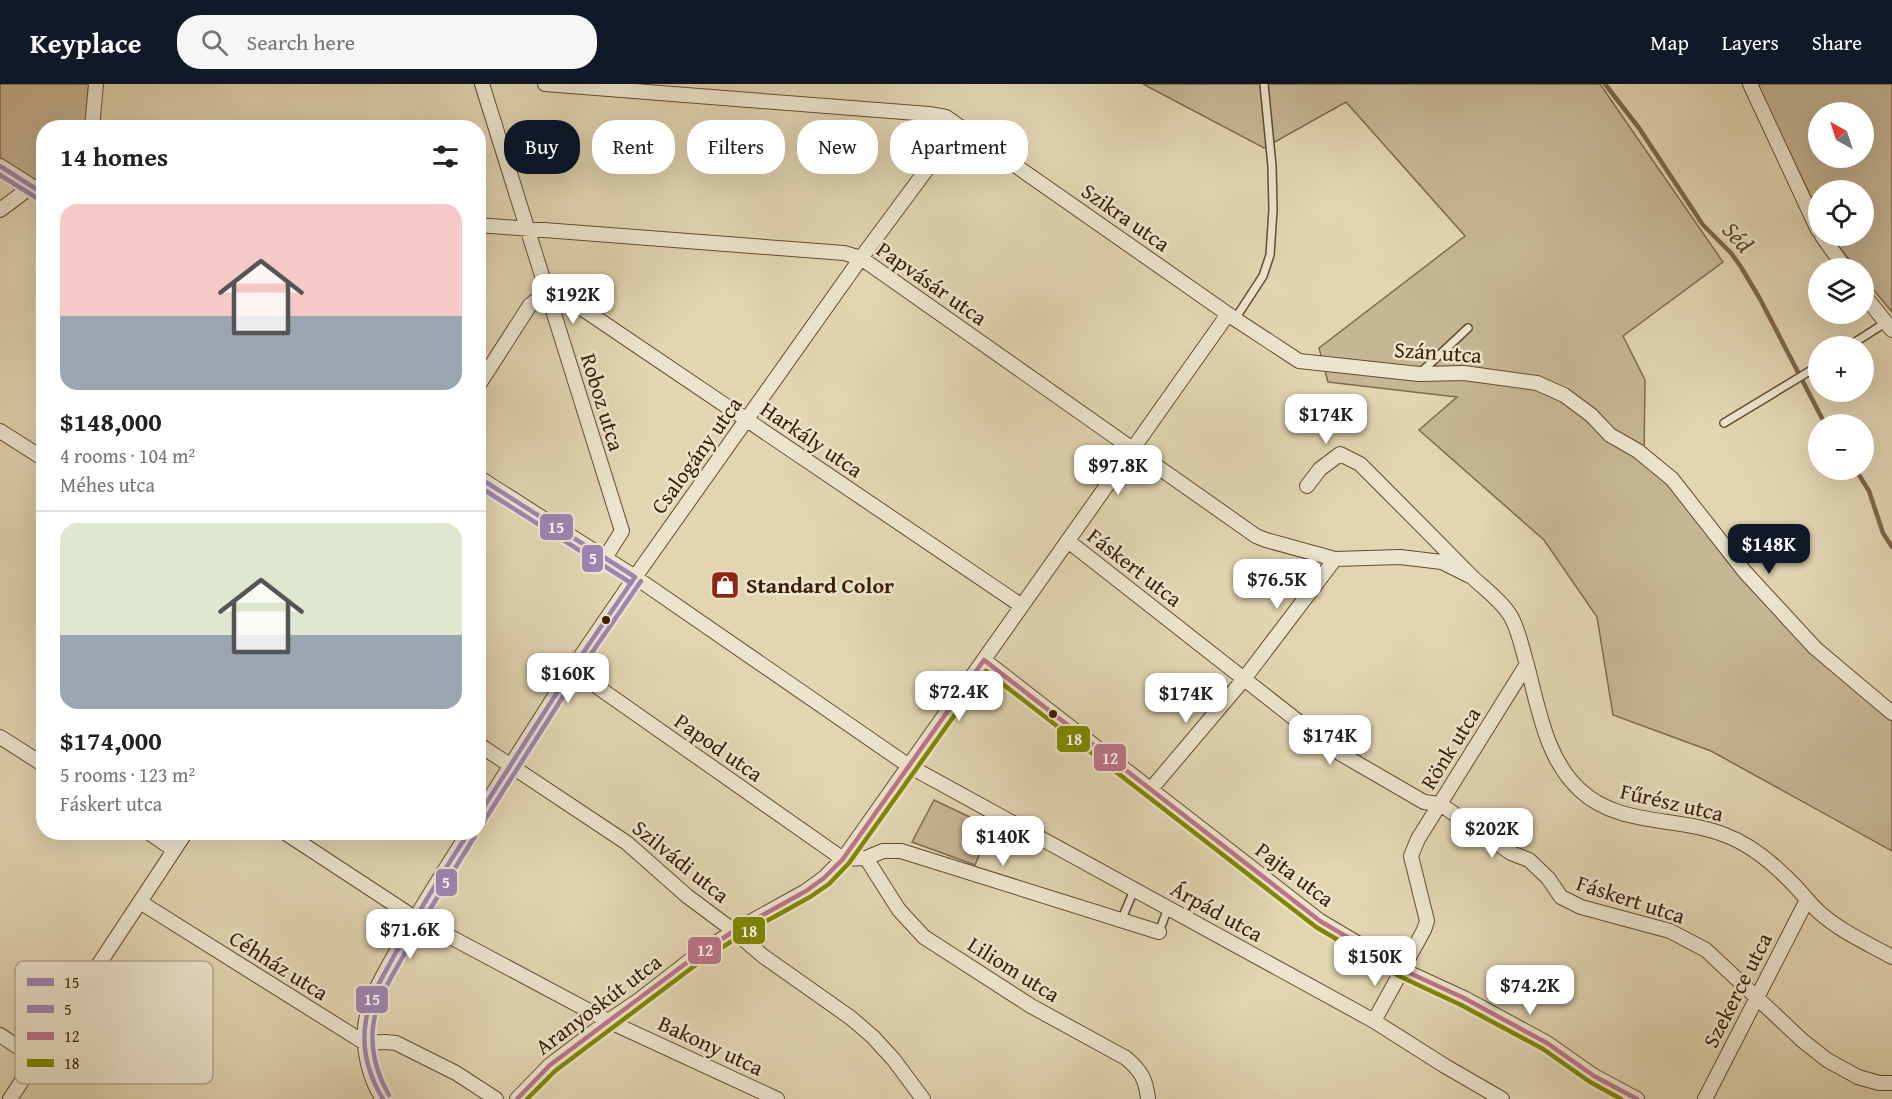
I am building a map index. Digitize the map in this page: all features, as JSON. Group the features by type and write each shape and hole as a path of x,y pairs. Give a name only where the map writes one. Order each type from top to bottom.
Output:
{"street":[{"path":"93,120 96,84"},
{"name":"Roboz utca","path":"482,84 622,531 605,558"},
{"name":"Szikra utca","path":"545,84 929,114 950,120"},
{"path":"1750,84 1808,209"},
{"path":"0,166 36,188"},
{"name":"Csalogány utca","path":"486,805 572,669 635,577 861,258 923,174"},
{"name":"Szikra utca","path":"1028,174 1232,316"},
{"path":"0,210 36,192"},
{"name":"Papvásár utca","path":"486,225 844,253 861,258 1131,449 1256,536 1266,540"},
{"path":"486,374 530,305 547,292"},
{"name":"Harkály utca","path":"547,292 568,299 1022,606"},
{"path":"1874,308 1889,327"},
{"name":"Szán utca","path":"1232,316 1299,361 1419,374 1464,373 1537,383 1564,395 1591,415 1610,435 1638,451 1672,479 1745,572 1815,648 1892,713"},
{"name":"Aranyoskút utca","path":"517,1099 550,1065 693,958 734,931 806,891 824,878 843,859 1131,449 1232,316"},
{"path":"0,431 36,454"},
{"name":"Fűrész utca","path":"1307,486 1320,469 1341,454 1360,464 1472,577 1498,599 1512,618 1551,750 1564,773 1581,791 1602,807 1636,817 1693,825 1726,835 1756,850 1839,928 1892,957"},
{"name":"Árpád utca","path":"486,482 635,577 909,766 1374,1021 1502,1099"},
{"name":"Fűrész utca","path":"1266,540 1335,559 1400,557 1442,562 1472,577"},
{"name":"Fáskert utca","path":"1068,541 1336,751 1424,802 1440,804 1511,853 1529,860 1548,878 1561,897 1581,907 1670,931 1706,950 1827,1060 1858,1077 1879,1083 1892,1083"},
{"path":"1151,789 1244,679 1335,559"},
{"name":"Pajta utca","path":"984,660 1320,921 1403,970 1464,998 1547,1043 1594,1076 1637,1099"},
{"name":"Rönk utca","path":"1374,1021 1427,921 1411,856 1418,839 1527,664"},
{"name":"Papod utca","path":"572,669 843,859"},
{"path":"0,737 36,760"},
{"name":"Szilvádi utca","path":"486,749 627,843 687,896 771,962 851,1018 894,1060 923,1099"},
{"path":"160,840 174,850"},
{"path":"101,961 181,840"},
{"name":"Bakony utca","path":"296,840 415,918 608,1021 777,1099"},
{"path":"383,1099 369,1069 365,1043 365,1027 373,999 415,918 464,840"},
{"path":"843,859 866,858 883,851 901,851 1158,932"},
{"name":"Liliom utca","path":"866,858 899,910 924,937 1031,1006 1126,1058 1138,1069 1145,1081 1148,1099"},
{"name":"Szekerce utca","path":"1705,1099 1808,900"},
{"name":"Céhház utca","path":"140,902 365,1043"},
{"path":"0,1035 15,1045"},
{"path":"365,1043 396,1043 456,1073 496,1099"},
{"path":"10,1099 20,1084"}],"lane":[{"name":"Aranyoskút utca","path":"1232,316 1263,276 1270,255 1273,210 1272,166 1264,84"},
{"path":"1870,336 1889,327"},
{"path":"1419,374 1468,328"},
{"path":"1724,423 1808,373"},
{"path":"1121,921 1134,890"},
{"path":"1158,932 1168,908"}],"shaded area":[{"path":"0,84 92,84 88,120 36,120 36,184 0,171"},
{"path":"1143,84 1600,84 1723,262 1623,336 1645,380 1644,459 1662,474 1744,577 1892,714 1892,851 1711,751 1613,715 1597,617 1544,540 1419,430 1457,397 1328,382 1319,348 1465,236 1346,102 1264,148"},
{"path":"1756,84 1892,84 1892,312 1874,290 1874,258 1848,258 1838,246 1874,246 1874,180 1808,180 1808,191"},
{"path":"934,800 991,827 975,865 912,842"}],"waterway":[{"name":"Séd","path":"1605,84 1639,128 1703,225 1731,253 1741,267 1820,414"},
{"name":"Séd","path":"1862,480 1869,491 1883,533 1892,547"}],"transit line":[{"name":"15","path":"0,166 36,189"},
{"name":"5","path":"0,175 36,198"},
{"name":"15","path":"486,482 635,577"},
{"name":"5","path":"486,491 631,583"},
{"name":"15","path":"486,803 572,669 635,577"},
{"name":"5","path":"486,818 578,673 641,581"},
{"name":"12","path":"517,1099 550,1065 693,958 824,878 843,859 984,660 1320,921 1403,970 1464,998 1547,1043 1594,1076 1637,1099"},
{"name":"18","path":"527,1099 555,1071 697,964 738,937 829,884 849,863 986,671 1316,927 1399,976 1461,1005 1543,1049 1590,1082 1621,1099"},
{"name":"15","path":"383,1099 370,1071 365,1051 366,1020 371,1003 382,978 413,923 464,840"},
{"name":"5","path":"389,1095 380,1078 372,1040 374,1020 379,1004 389,981 473,840"}],"place":[{"name":"Standard Color","path":"725,585"}]}
